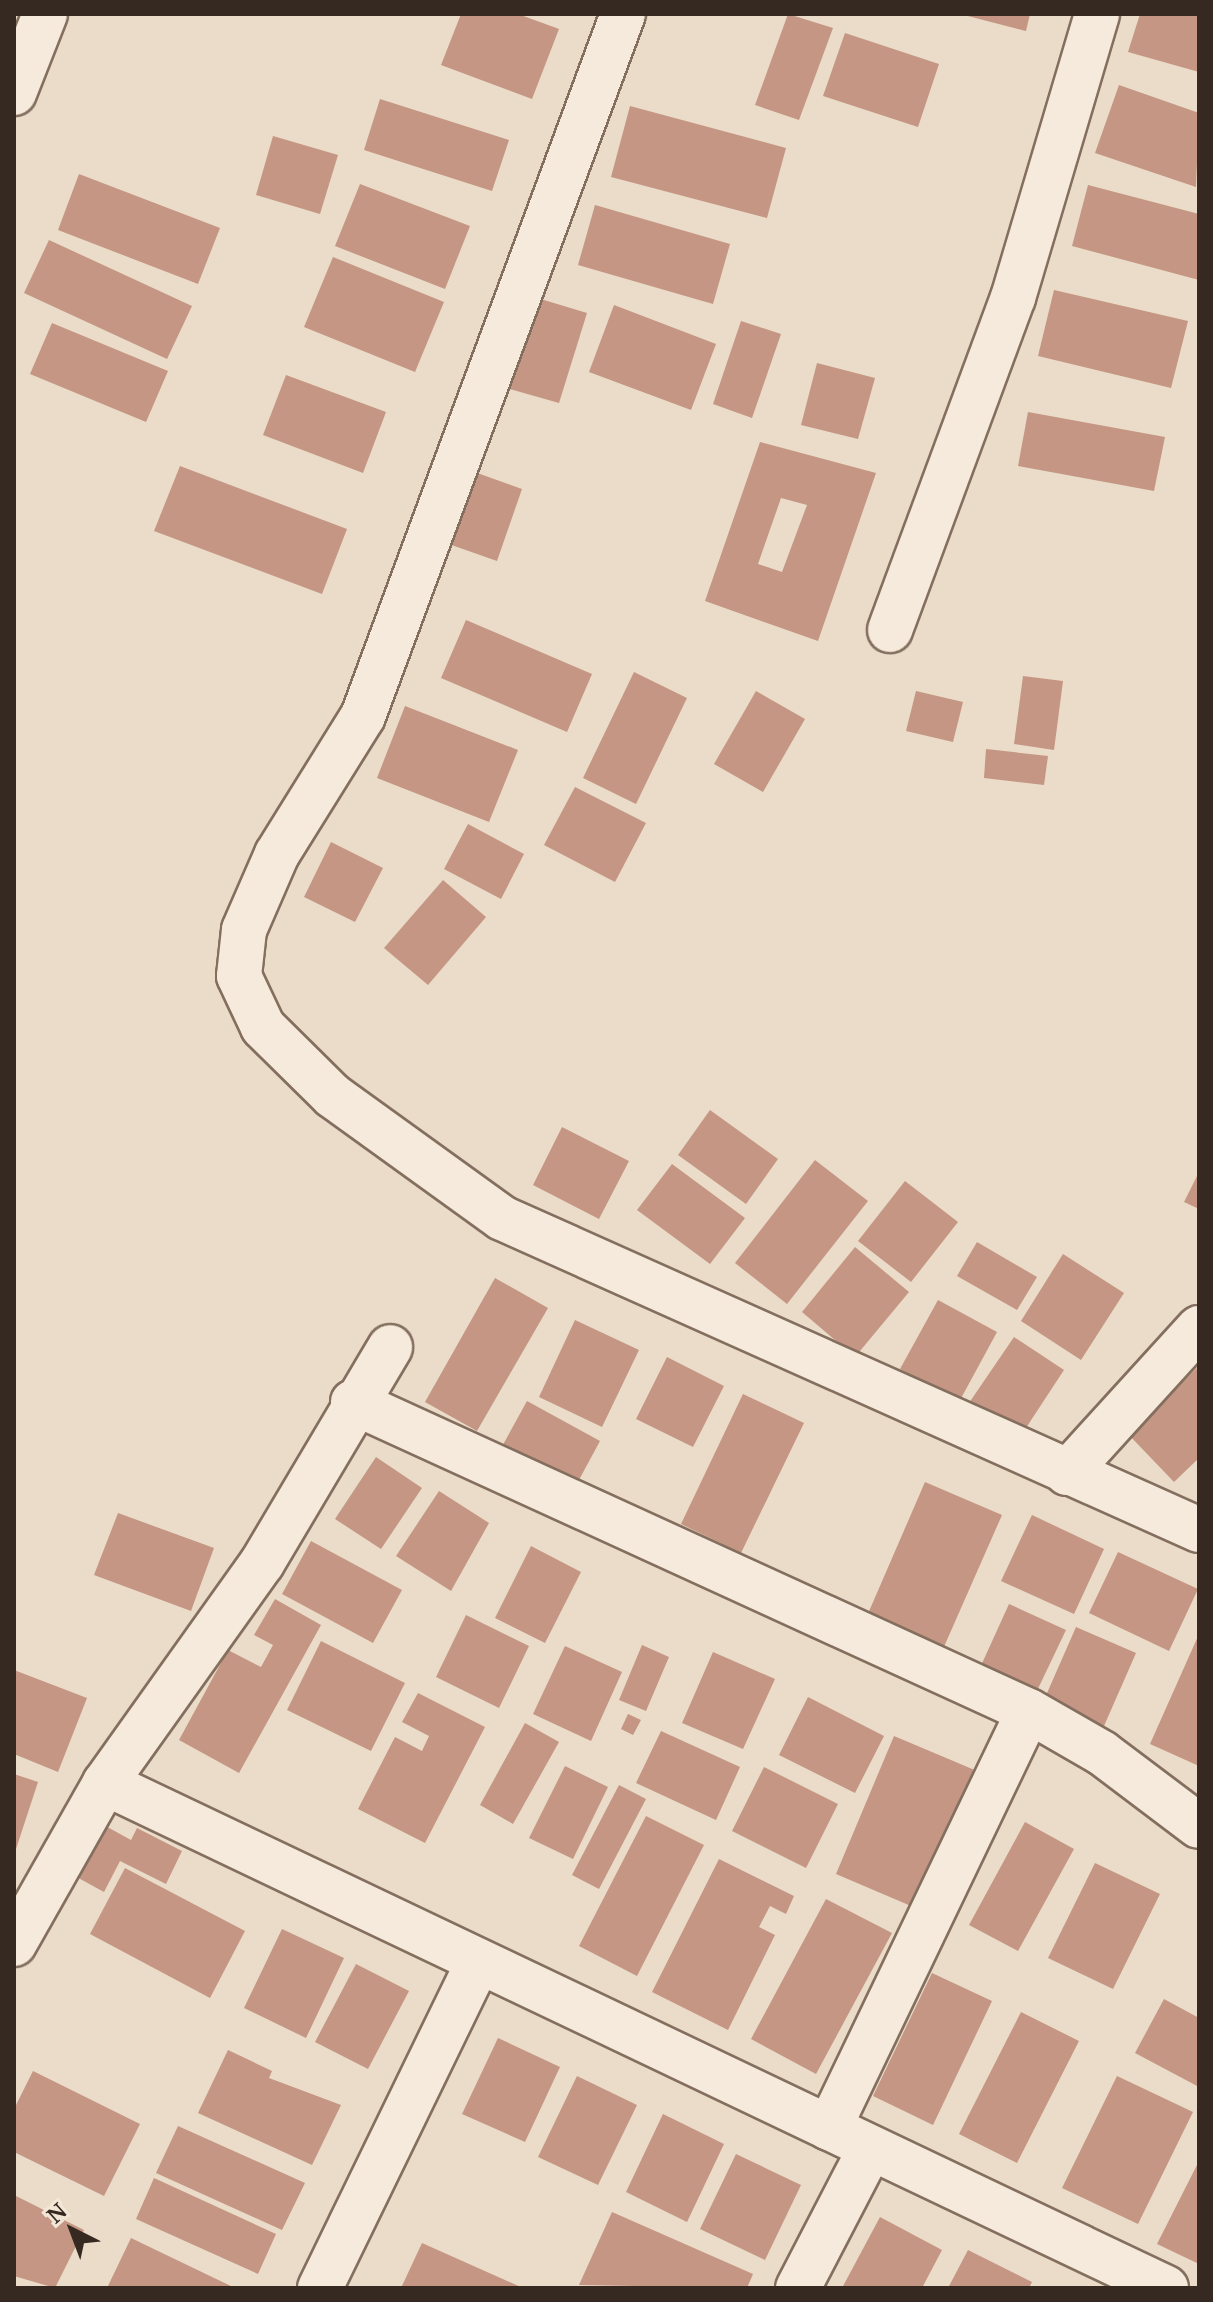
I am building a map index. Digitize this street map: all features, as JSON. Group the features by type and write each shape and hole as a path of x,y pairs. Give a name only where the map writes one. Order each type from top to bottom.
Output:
{"street":[{"path":"14,93 45,14"},
{"path":"623,14 363,716 277,854 244,930 239,976 263,1027 333,1096 502,1218 1199,1530"},
{"path":"890,630 1013,298 1097,14"},
{"path":"1067,1473 1199,1328"},
{"path":"14,1944 105,1783 262,1563 353,1402 390,1347"},
{"path":"353,1402 1029,1711 1102,1753 1199,1826"},
{"path":"829,2128 1029,1711"},
{"path":"105,1783 477,1964 1166,2288"},
{"path":"320,2288 477,1964"},
{"path":"798,2288 870,2149"}],"building":[{"path":"461,14 518,14 559,29 532,99 441,65"},
{"path":"788,14 833,28 799,120 755,105"},
{"path":"960,14 1030,14 1026,31"},
{"path":"1140,14 1199,14 1199,72 1128,52"},
{"path":"845,33 939,64 918,127 823,96"},
{"path":"1119,85 1199,113 1196,187 1095,153"},
{"path":"380,99 509,140 492,191 364,150"},
{"path":"630,106 786,148 767,218 611,177"},
{"path":"273,136 338,155 320,214 256,195"},
{"path":"79,174 220,228 198,284 58,230"},
{"path":"360,184 470,226 445,289 335,246"},
{"path":"1088,185 1199,214 1199,280 1072,246"},
{"path":"595,205 730,244 713,304 578,265"},
{"path":"49,240 192,306 167,359 24,293"},
{"path":"333,257 444,302 415,372 304,327"},
{"path":"1054,290 1188,321 1171,388 1038,356"},
{"path":"534,297 587,313 559,403 506,388"},
{"path":"614,305 716,344 691,410 589,372"},
{"path":"741,321 781,334 752,418 713,404"},
{"path":"52,323 168,371 146,422 30,374"},
{"path":"817,363 875,378 858,439 801,425"},
{"path":"286,375 386,412 363,473 263,435"},
{"path":"1028,412 1165,437 1154,491 1018,466"},
{"path":"760,442 876,473 818,641 705,601","holes":["781,498 807,505 782,572 758,564"]},
{"path":"180,466 347,529 322,594 154,531"},
{"path":"469,470 522,489 497,561 443,542"},
{"path":"466,620 592,674 567,732 441,678"},
{"path":"634,672 687,698 636,804 583,778"},
{"path":"1023,676 1063,681 1054,750 1014,744"},
{"path":"756,691 805,719 763,792 714,764"},
{"path":"916,691 963,702 953,742 906,731"},
{"path":"405,706 518,750 489,822 377,778"},
{"path":"986,749 1048,756 1044,785 984,778"},
{"path":"575,787 646,823 615,882 544,845"},
{"path":"468,824 524,854 501,899 444,869"},
{"path":"331,842 383,868 355,922 304,897"},
{"path":"443,880 486,917 428,985 384,948"},
{"path":"710,1110 778,1159 746,1204 678,1155"},
{"path":"562,1127 629,1161 599,1219 533,1185"},
{"path":"815,1160 868,1201 787,1304 735,1263"},
{"path":"672,1164 745,1218 710,1264 637,1210"},
{"path":"1199,1172 1199,1209 1184,1202"},
{"path":"905,1181 958,1222 911,1282 858,1241"},
{"path":"977,1242 1037,1277 1017,1310 957,1276"},
{"path":"855,1247 909,1292 855,1357 802,1312"},
{"path":"1063,1254 1124,1293 1081,1360 1021,1321"},
{"path":"495,1278 548,1308 477,1431 425,1402"},
{"path":"938,1300 997,1332 959,1402 900,1369"},
{"path":"575,1320 639,1350 602,1427 539,1397"},
{"path":"1014,1337 1064,1370 1020,1437 969,1403"},
{"path":"667,1357 724,1386 693,1447 636,1419"},
{"path":"1199,1366 1199,1458 1174,1482 1128,1434"},
{"path":"743,1394 804,1423 741,1553 681,1524"},
{"path":"527,1401 600,1441 573,1491 499,1452"},
{"path":"376,1457 422,1488 381,1549 335,1519"},
{"path":"925,1482 1002,1515 943,1649 867,1616"},
{"path":"439,1491 489,1523 451,1591 396,1556"},
{"path":"118,1513 214,1548 191,1611 94,1575"},
{"path":"1032,1515 1104,1549 1074,1614 1001,1581"},
{"path":"311,1541 402,1590 373,1643 282,1594"},
{"path":"531,1546 581,1572 545,1643 495,1618"},
{"path":"1118,1552 1198,1589 1169,1651 1089,1613"},
{"path":"275,1599 321,1625 239,1773 179,1740 228,1650 261,1667 273,1645 254,1635"},
{"path":"1009,1604 1066,1630 1035,1695 979,1670"},
{"path":"466,1615 529,1646 499,1708 436,1677"},
{"path":"1076,1627 1136,1653 1104,1726 1044,1700"},
{"path":"1199,1634 1199,1766 1150,1744"},
{"path":"321,1641 405,1683 371,1751 287,1710"},
{"path":"642,1645 669,1657 646,1711 619,1700"},
{"path":"565,1646 622,1672 591,1741 533,1714"},
{"path":"713,1652 775,1679 743,1749 682,1723"},
{"path":"14,1670 87,1698 58,1772 14,1754"},
{"path":"418,1693 485,1727 425,1843 358,1809 395,1737 422,1751 429,1736 402,1722"},
{"path":"808,1697 884,1736 855,1793 779,1755"},
{"path":"628,1714 641,1720 633,1735 621,1729"},
{"path":"525,1723 559,1742 513,1824 480,1805"},
{"path":"661,1731 740,1767 716,1820 636,1783"},
{"path":"894,1736 977,1771 918,1909 836,1874"},
{"path":"565,1766 608,1787 573,1859 529,1838"},
{"path":"764,1767 838,1804 806,1868 732,1831"},
{"path":"14,1774 38,1782 15,1852 14,1852"},
{"path":"619,1785 646,1799 599,1889 572,1875"},
{"path":"646,1816 704,1845 637,1976 579,1946"},
{"path":"1025,1822 1074,1849 1018,1951 969,1925"},
{"path":"100,1823 131,1840 137,1828 182,1851 166,1884 120,1861 104,1892 73,1875"},
{"path":"719,1859 794,1896 786,1914 770,1906 759,1927 775,1935 728,2030 652,1992"},
{"path":"1095,1863 1160,1894 1113,1989 1048,1958"},
{"path":"125,1868 245,1931 210,1998 90,1934"},
{"path":"826,1899 892,1933 816,2074 751,2039"},
{"path":"282,1929 344,1958 306,2038 244,2008"},
{"path":"356,1964 409,1991 368,2069 315,2042"},
{"path":"932,1973 992,2001 933,2125 873,2096"},
{"path":"1164,1999 1199,2018 1199,2087 1135,2053"},
{"path":"1021,2012 1079,2041 1017,2163 959,2134"},
{"path":"498,2038 560,2067 525,2142 462,2114"},
{"path":"228,2050 272,2071 269,2078 341,2105 312,2165 198,2113"},
{"path":"33,2071 140,2124 104,2196 14,2152 14,2109"},
{"path":"577,2076 637,2105 598,2185 538,2157"},
{"path":"1117,2076 1193,2112 1138,2224 1062,2188"},
{"path":"663,2114 724,2144 687,2222 626,2192"},
{"path":"178,2126 305,2183 282,2230 156,2173"},
{"path":"736,2154 801,2185 765,2260 700,2229"},
{"path":"1199,2161 1199,2264 1157,2244"},
{"path":"154,2178 276,2234 258,2274 136,2219"},
{"path":"14,2195 84,2230 55,2288 14,2276"},
{"path":"612,2212 753,2274 747,2288 579,2285"},
{"path":"880,2217 942,2250 922,2288 842,2288"},
{"path":"131,2238 235,2288 107,2288"},
{"path":"422,2243 523,2288 401,2288"},
{"path":"968,2250 1032,2282 1029,2288 948,2288"}]}
